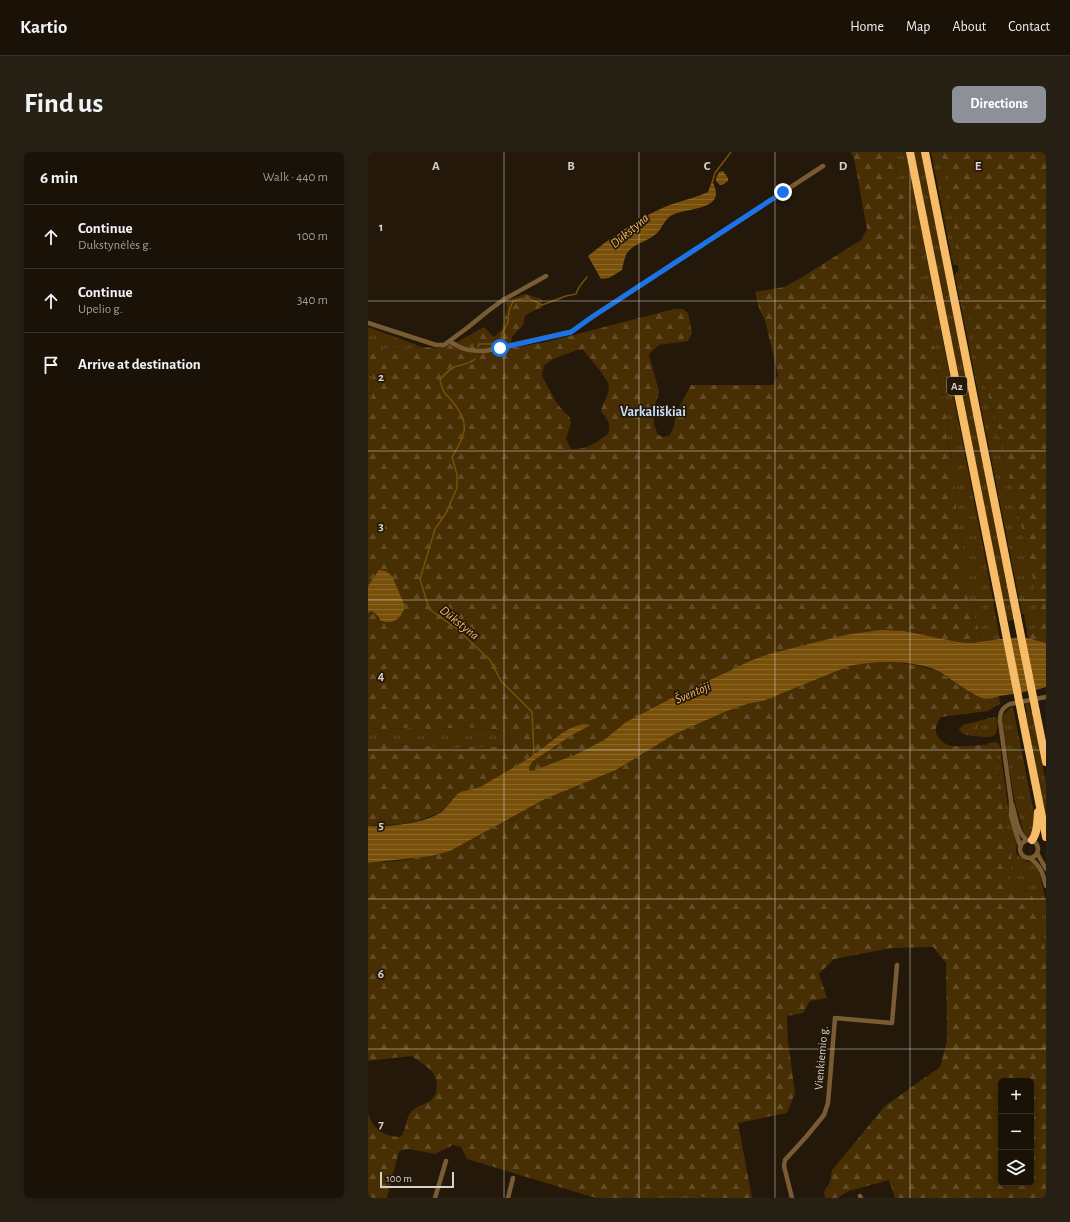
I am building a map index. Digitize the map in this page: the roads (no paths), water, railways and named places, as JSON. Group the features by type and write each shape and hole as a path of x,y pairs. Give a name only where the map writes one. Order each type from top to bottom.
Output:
{"highway":[{"name":"A2","path":"910,152 1046,837"},
{"name":"A2","path":"925,152 1046,762"},
{"path":"1030,840 1035,837 1037,829 1039,801"}],"street":[{"path":"450,341 454,345 471,351 485,351 571,332 823,166"},
{"path":"368,323 436,345 444,345 503,300 538,282 546,276"},
{"path":"1046,697 1010,704 1001,711 1000,715 1011,801 1011,816 1020,844 1019,850 1022,856 1030,858 1037,863 1046,886"},
{"path":"1011,801 1023,837 1030,840 1037,846 1037,853 1046,869"},
{"path":"1020,844 1030,840"},
{"path":"1030,858 1037,853"},
{"name":"Vienkiemio g.","path":"792,1198 784,1166 785,1160 824,1115 828,1103 835,1018 892,1022 897,965"},
{"path":"435,1198 446,1161"},
{"path":"508,1198 514,1178"}],"water":[{"path":"723,171 728,178 728,181 720,185 716,181 716,178 719,172"},
{"path":"712,181 716,191 715,198 711,203 696,209 679,212 672,215 658,232 629,251 625,257 622,270 609,278 601,279 588,256 604,243 639,220 670,205 708,192"},
{"path":"379,570 386,571 392,576 405,606 400,616 391,622 381,621 376,614 371,611 368,613 368,586"},
{"name":"Šventoji","path":"881,630 904,631 958,642 972,643 1023,637 1046,643 1046,687 984,699 939,671 915,664 880,662 847,667 763,701 747,704 727,711 675,734 616,770 545,799 450,851 431,856 368,863 368,826 405,824 432,817 443,811 459,793 482,786 533,755 571,728 589,725 533,761 529,767 529,770 532,771 577,754 604,740 626,722 674,697 750,661 769,654 845,635"}],"waterway":[{"path":"712,183 715,173 731,152"},
{"name":"Dūkstyna","path":"478,347 479,344 491,344 501,341 502,334 508,322 509,311 513,301 528,299 542,305 576,294 579,287 587,277"},
{"name":"Dūkstyna","path":"475,359 452,368 440,380 444,392 462,416 464,429 461,441 452,457 457,475 457,488 446,513 435,529 420,579 429,609 456,628 490,660 501,681 532,712 533,755"}],"district":[{"name":"Varkališkiai","path":"653,411"}]}
